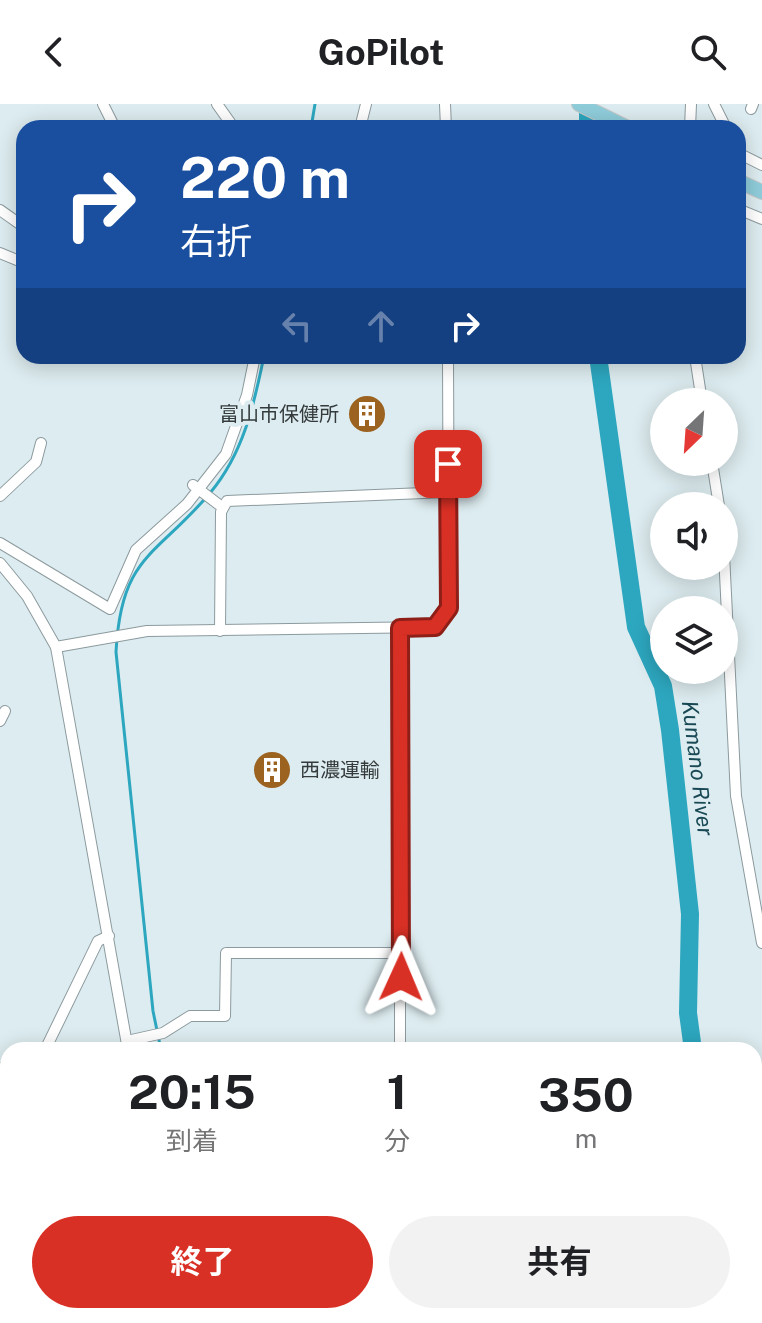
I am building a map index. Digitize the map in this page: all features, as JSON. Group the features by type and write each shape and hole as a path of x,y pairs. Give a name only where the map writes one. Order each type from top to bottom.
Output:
{"main road":[{"path":"579,104 612,120"}],"street":[{"path":"0,543 110,609 136,550 226,454 237,428 253,364"},
{"path":"56,647 147,631 435,627 449,608 448,364"},
{"path":"696,364 700,388"},
{"path":"0,496 36,462 41,443"},
{"path":"196,487 222,507"},
{"path":"220,631 222,507 227,501 448,492"},
{"path":"0,563 27,596 56,647 127,1042"},
{"path":"725,580 736,796 762,943"},
{"path":"400,628 400,1042"},
{"path":"49,1042 98,941 109,936"},
{"path":"139,1042 163,1033 190,1016 225,1016 226,953 401,953"}],"waterway":[{"path":"312,120 315,104"},
{"name":"Kumano River","path":"588,104 588,120"},
{"path":"159,1042 153,1011 116,652 119,620 125,595 145,560 210,493 231,462 251,411 262,364"},
{"name":"Kumano River","path":"599,364 636,627 663,686 670,730 690,914 688,1013 692,1042"}],"place":[{"name":"富山市保健所","path":"367,414"},
{"name":"西濃運輸","path":"272,770"}],"route":[{"path":"401,977 400,628 435,627 449,608 448,464"}]}
